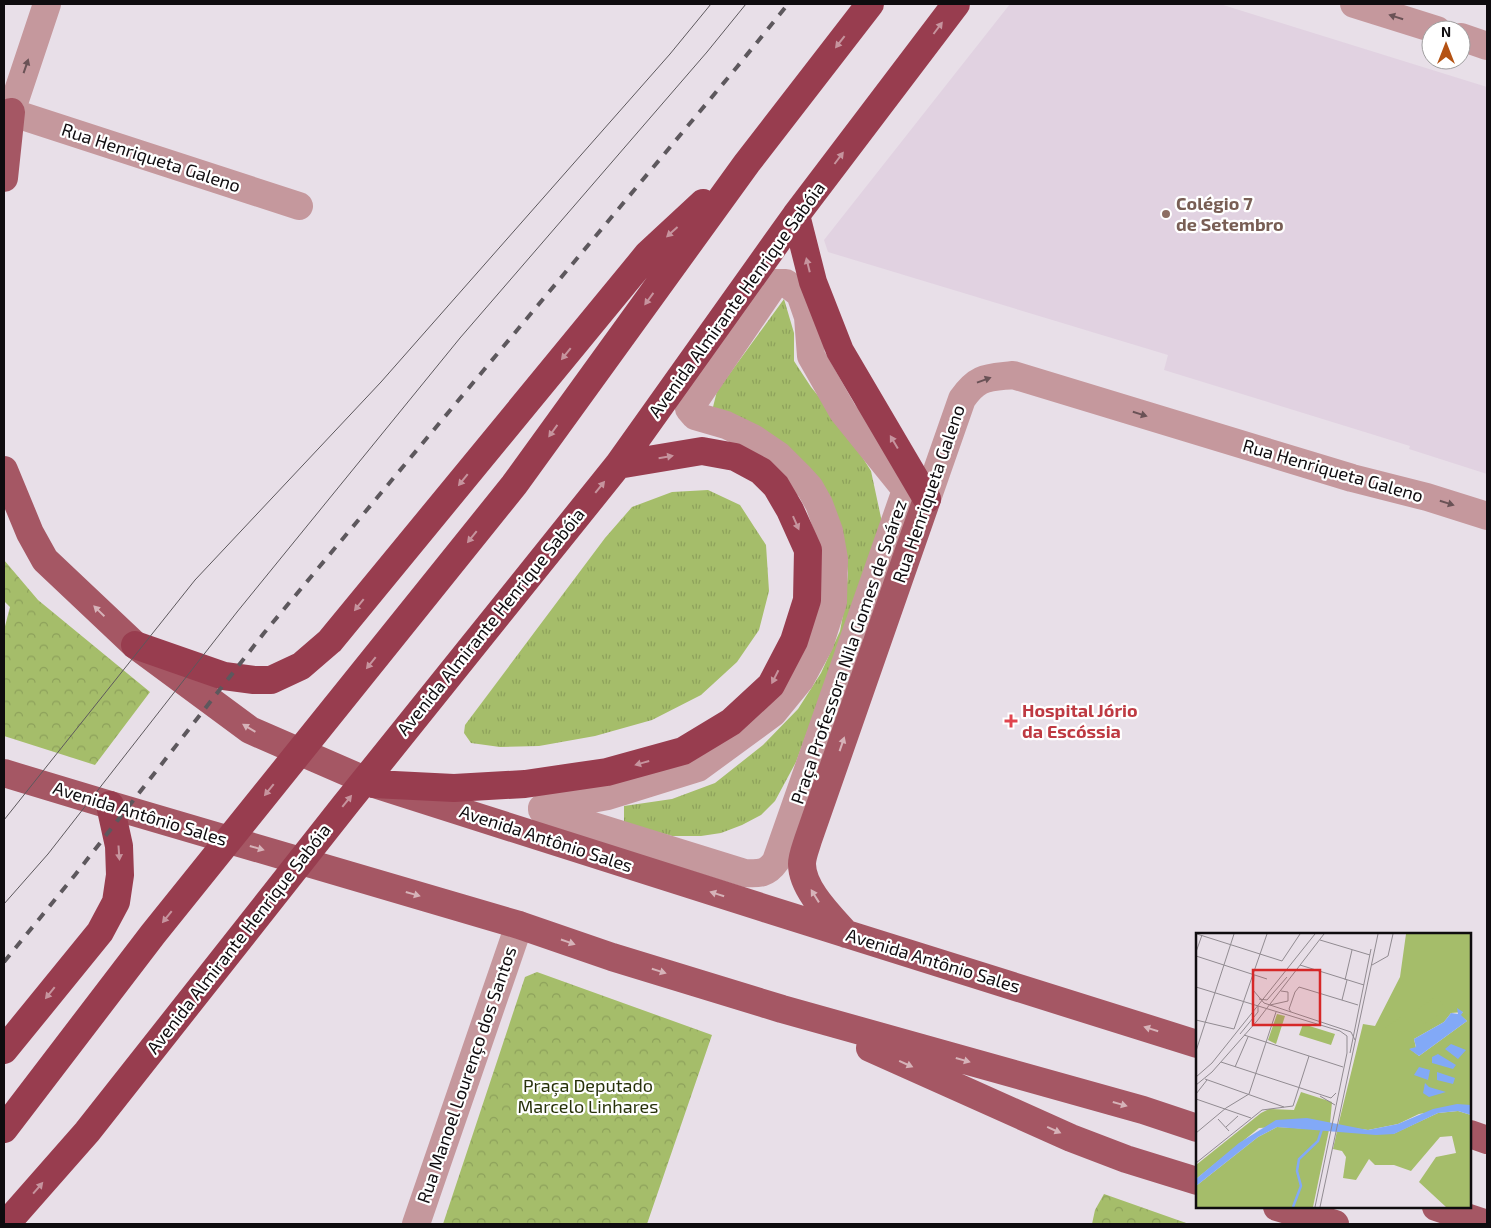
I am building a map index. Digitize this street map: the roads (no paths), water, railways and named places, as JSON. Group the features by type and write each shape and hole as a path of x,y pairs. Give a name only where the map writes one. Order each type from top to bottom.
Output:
{"highway":[{"path":"4,1129 153,934 514,485 747,163 870,4"},
{"name":"Avenida Almirante Henrique Sabóia","path":"6,1224 87,1132 351,797 618,465 796,215 956,4"},
{"path":"135,645 224,676 254,680 272,680 301,666 330,641 648,254 747,163"},
{"path":"796,215 813,282 840,351 927,499"},
{"path":"374,784 454,788 525,784 607,772 683,751 731,722 771,684 794,641 807,600 808,550 790,510 776,486 760,472 735,457 702,450 618,465"},
{"path":"4,1050 100,932 116,902 120,875 119,846 110,805"}],"main road":[{"path":"4,178 6,116"},
{"name":"Avenida Antônio Sales","path":"4,470 30,534 45,560 135,645 250,730 374,784 1196,1044"},
{"name":"Rua Henriqueta Galeno","path":"846,934 822,908 806,882 802,863 811,831 927,499"},
{"name":"Avenida Antônio Sales","path":"4,772 519,925 612,957 782,1009 1143,1110 1196,1128"},
{"path":"782,1009 1071,1138 1126,1159 1196,1181"},
{"path":"1471,1134 1487,1140"},
{"path":"1280,1208 1335,1224"},
{"path":"1439,1208 1487,1224"}],"street":[{"path":"6,116 47,4"},
{"path":"1354,4 1421,25"},
{"path":"1471,40 1487,46"},
{"name":"Rua Henriqueta Galeno","path":"6,116 299,206"},
{"name":"Praça Professora Nila Gomes de Soárez","path":"775,283 786,283 800,294 808,317 811,356 843,412 906,490 776,861 771,868 759,874 745,873 542,810 542,808 561,805 608,796 698,768 773,713 800,680 820,643 833,602 834,559 829,531 819,504 810,488 778,455 753,438 726,425 696,416 689,409 775,283"},
{"name":"Rua Henriqueta Galeno","path":"927,499 962,399 970,386 984,378 1013,375 1352,478 1427,497 1487,516"},
{"name":"Rua Manoel Lourenço dos Santos","path":"416,1224 519,925"}],"tram line":[{"path":"4,820 195,580 381,382 670,54 711,4"},
{"path":"4,904 48,854 237,612 460,338 707,52 746,4"}],"railway":[{"path":"4,962 75,875 264,633 788,4"}],"place":[{"name":"Colégio 7 de Setembro","path":"1166,214"},
{"name":"Hospital Jório da Escóssia","path":"1011,721"}],"park label":[{"name":"Praça Deputado Marcelo Linhares","path":"588,1096"}]}
